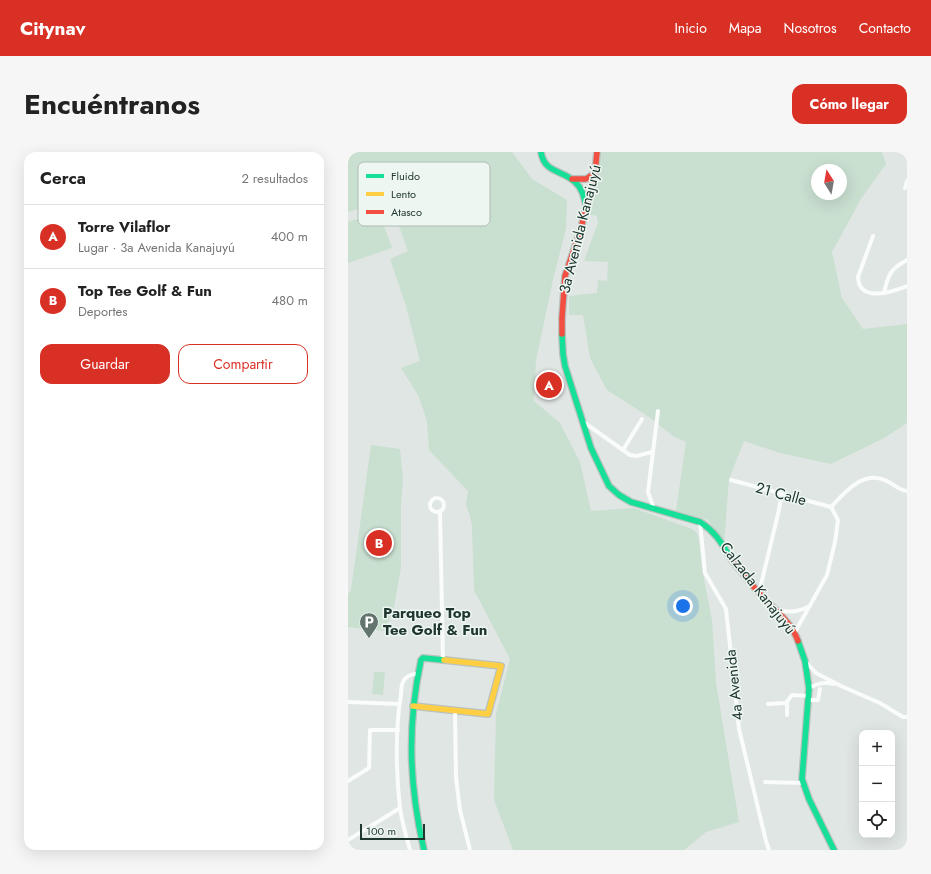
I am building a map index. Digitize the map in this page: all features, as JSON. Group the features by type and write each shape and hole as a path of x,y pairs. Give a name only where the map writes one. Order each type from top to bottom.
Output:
{"street":[{"path":"541,152 543,160 548,166 572,179 582,192 586,205"},
{"name":"3a Avenida Kanajuyú","path":"597,152 595,173 580,232 567,267 562,304 564,360 591,448 609,486 617,494 629,501 700,522"},
{"path":"572,179 586,179 595,173"},
{"path":"905,188 907,181"},
{"path":"873,236 858,277 858,282 861,288 875,294 884,293 907,286"},
{"path":"884,293 890,273 894,268 907,260"},
{"path":"654,509 648,492 658,411"},
{"path":"623,450 642,419"},
{"path":"582,420 630,455 636,456 652,452"},
{"path":"795,632 811,606 827,575 835,542 838,520 831,507 847,490 861,480 877,478 887,481 899,490 907,491"},
{"name":"21 Calle","path":"732,480 831,507"},
{"path":"759,593 782,494"},
{"path":"440,512 443,660"},
{"name":"Calzada Kanajuyú","path":"700,522 710,528 732,560 759,593 777,610 795,632 805,661 809,688 803,763 803,783"},
{"name":"4a Avenida","path":"700,522 705,573 726,609 739,729 769,850"},
{"path":"777,610 786,612 798,611 811,606"},
{"path":"413,706 488,714 501,666 423,658 421,660 417,674 413,706 410,740 411,772 417,822 424,850"},
{"path":"805,661 816,673 880,703 902,717 907,717"},
{"path":"410,850 400,808 398,772 399,704 403,681 413,674 417,674"},
{"path":"809,688 815,684 823,683 841,686"},
{"path":"787,715 787,702 792,695 818,700 820,689"},
{"path":"348,701 399,704"},
{"path":"768,704 787,702"},
{"path":"455,710 456,778 460,810 470,850"},
{"path":"348,781 369,768 370,730 398,730"},
{"path":"765,782 803,783 809,799 834,850"},
{"path":"348,840 400,808"}],"green space":[{"path":"348,152 512,152 532,179 567,200 566,229 553,280 536,360 534,401 560,423 580,462 591,511 634,508 692,529 697,533 712,620 716,683 739,822 706,832 684,850 513,850 494,800 496,714 510,659 474,590 472,526 466,505 468,491 429,450 427,421 418,395 401,368 420,361 406,306 390,259 408,251 399,226 490,226 490,162 358,162 358,209 348,212"},
{"path":"600,152 882,152 886,164 861,199 832,252 842,298 863,329 907,324 907,423 884,438 831,464 780,453 744,441 729,479 724,544 708,520 676,511 686,442 673,436 649,417 607,390 590,358 583,315 569,315 569,296 597,293 598,280 607,281 608,262 584,261 598,223 597,216 587,214"},
{"path":"358,219 358,226 384,226 392,248 348,263 348,222"},
{"path":"371,445 400,449 403,479 401,505 401,567 394,607 385,631 348,627 348,594 351,590"},
{"path":"374,672 385,672 383,695 372,694"}],"traffic: fast":[{"path":"541,152 543,159 550,168 565,175 577,184 586,205"},
{"path":"562,334 565,366 591,448 609,486 619,495 631,502 700,522 715,534 732,560"},
{"path":"798,641 805,661 809,688 802,779 809,799 834,850"},
{"path":"424,850 415,802 413,779 413,708 421,660 423,658 444,660"}],"traffic: slow":[{"path":"413,706 488,714 501,666 444,660"}],"traffic: jam":[{"path":"562,334 565,276 580,232 595,173 597,152"},
{"path":"572,179 586,179 595,173"},
{"path":"732,560 756,590 791,627 798,641"}],"place":[{"name":"Torre Vilaflor","path":"549,385"},
{"name":"Top Tee Golf & Fun","path":"379,543"},
{"name":"Parqueo Top Tee Golf & Fun","path":"369,639"}]}
